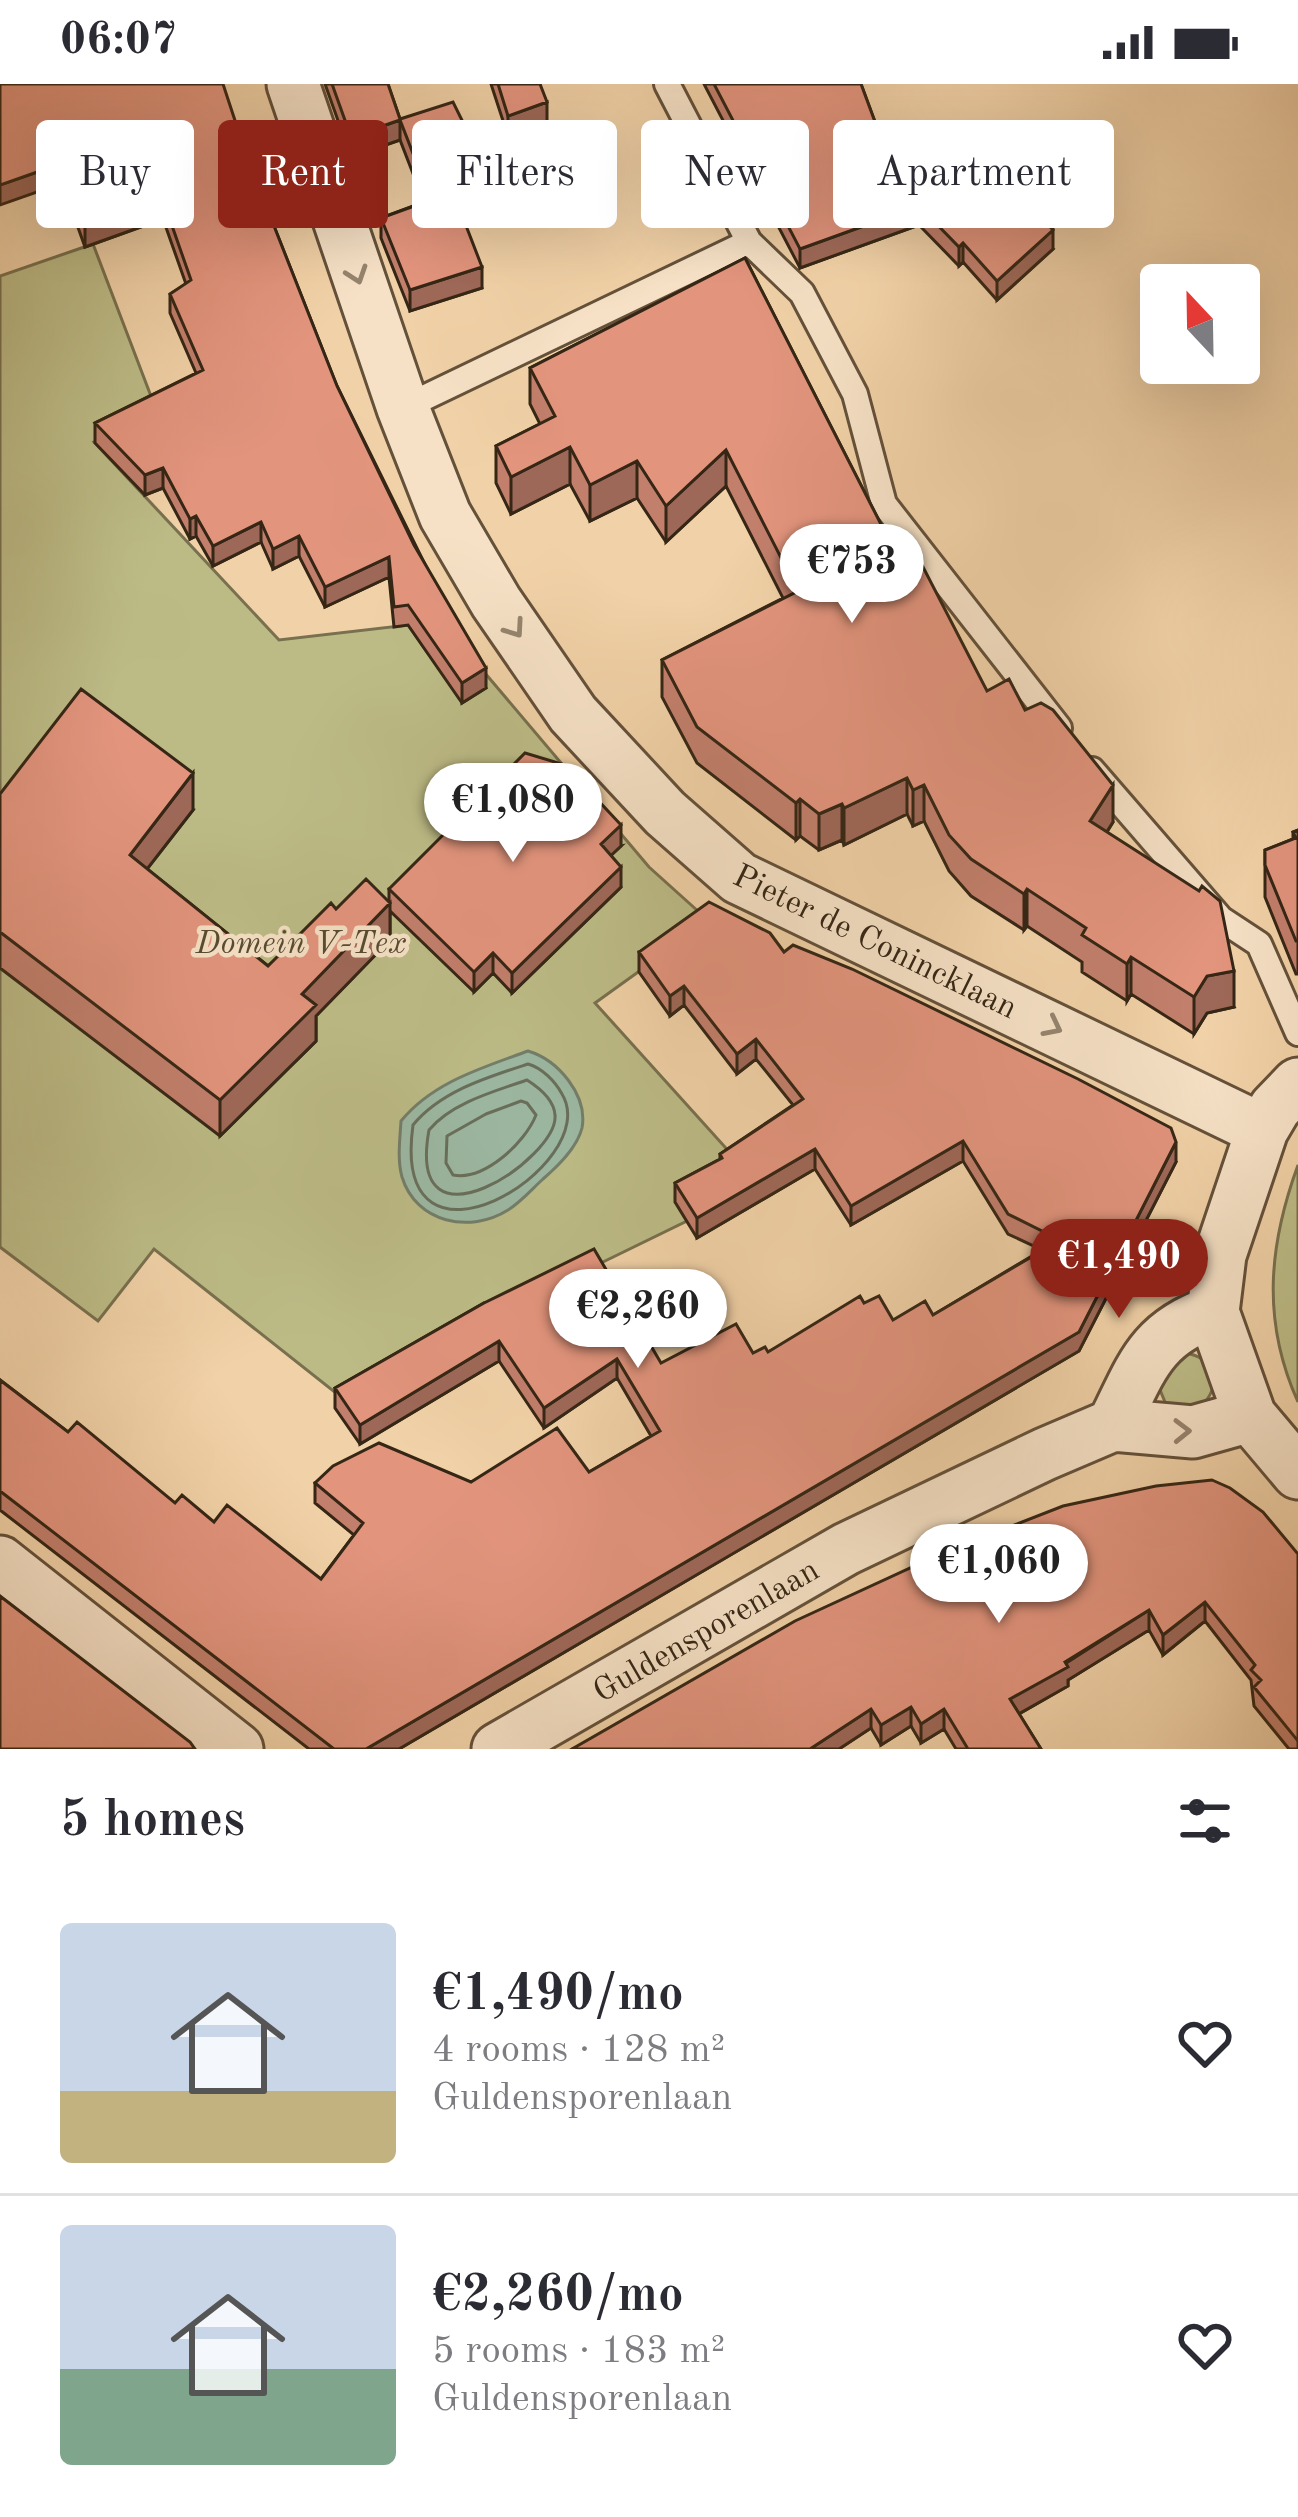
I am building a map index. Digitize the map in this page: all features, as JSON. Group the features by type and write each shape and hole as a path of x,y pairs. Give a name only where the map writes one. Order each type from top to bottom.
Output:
{"street":[{"name":"Pieter de Conincklaan","path":"293,84 403,408 445,515 496,602 573,714 701,848 739,878 1262,1130"},
{"path":"1298,1084 1262,1130 1220,1256 1213,1312 1250,1416 1298,1473"},
{"path":"1113,1426 1154,1347 1181,1326 1213,1312"},
{"name":"Guldensporenlaan","path":"498,1749 846,1549 1113,1426 1193,1432 1250,1416"},
{"path":"0,1562 237,1749"}],"lane":[{"path":"667,84 749,242 802,292 855,394 884,504 1103,784 1221,919 1259,944 1298,1033"},
{"path":"403,408 749,242"}],"green space":[{"name":"Domein V-Tex","path":"93,244 157,412 94,442 279,640 408,625 427,652 463,647 649,867 709,921 595,1003 734,1157 734,1198 603,1262 346,1401 154,1249 98,1321 0,1247 0,276"},
{"path":"1298,1165 1298,1402 1279,1343 1273,1284 1280,1225"},
{"path":"1184,1353 1203,1360 1213,1373 1212,1390 1200,1407 1173,1407 1165,1402 1158,1385"}],"water":[{"path":"528,1051 550,1062 575,1092 583,1116 576,1143 508,1210 461,1222 432,1214 409,1193 402,1177 401,1121 443,1086"}],"building":[{"path":"0,84 223,84 235,120 218,120 218,228 275,228 337,386 414,545 486,668 462,683 408,605 394,607 389,557 325,587 299,536 273,549 261,522 213,546 196,516 190,519 163,468 145,475 95,423 203,370 170,294 191,280 173,228 194,228 194,120 36,120 36,172 0,185"},
{"path":"332,84 388,84 400,119 453,102 462,120 412,120 412,151 400,120 388,124 388,120 345,120"},
{"path":"498,84 540,84 547,102 508,116"},
{"path":"714,84 861,84 874,120 833,120 833,228 858,228 800,249 789,228 809,228 809,120 733,120"},
{"path":"412,207 412,228 467,228 482,267 410,290 385,228 388,215"},
{"path":"940,228 1053,230 997,281 963,243 959,247"},
{"path":"745,258 890,542 906,534 987,691 1009,679 1025,710 1041,703 1053,710 1113,785 1090,821 1220,901 1234,971 1207,976 1194,997 1131,957 1127,964 1082,935 1086,928 971,859 949,835 924,785 913,790 907,778 844,808 842,804 819,814 800,799 796,803 697,727 662,660 798,591 726,450 666,506 637,461 590,485 570,447 511,477 496,446 555,416 530,368"},
{"path":"81,689 193,773 130,855 268,966 331,903 336,909 366,879 390,903 302,994 316,1005 220,1100 0,932 0,794"},
{"path":"525,753 565,765 621,825 601,844 621,867 512,973 493,953 474,972 389,889"},
{"path":"1298,830 1296,941 1265,865 1265,850 1296,838 1293,832"},
{"path":"709,902 770,933 784,952 793,945 852,969 1078,1079 1171,1128 1176,1142 1079,1332 366,1749 334,1749 0,1491 0,1380 68,1432 77,1422 175,1503 182,1495 214,1522 227,1505 321,1579 363,1523 315,1483 333,1466 379,1443 471,1482 557,1428 589,1472 660,1431 617,1359 544,1408 499,1341 360,1425 335,1388 484,1303 594,1249 661,1363 736,1324 753,1353 765,1347 768,1352 860,1296 864,1303 879,1296 893,1320 925,1301 933,1315 1060,1240 1008,1214 963,1141 851,1206 815,1149 697,1218 675,1183 722,1158 720,1154 803,1099 756,1039 737,1054 684,986 670,996 639,952"},
{"path":"1212,1480 1263,1512 1298,1554 1298,1741 1254,1687 1261,1680 1251,1670 1255,1665 1205,1602 1163,1635 1149,1610 1065,1662 1068,1667 1010,1699 1041,1749 968,1749 944,1709 921,1724 911,1707 881,1725 871,1709 810,1749 572,1749 795,1621 945,1552 1063,1506 1156,1486"},
{"path":"0,1596 190,1742 195,1749 0,1749"}]}
